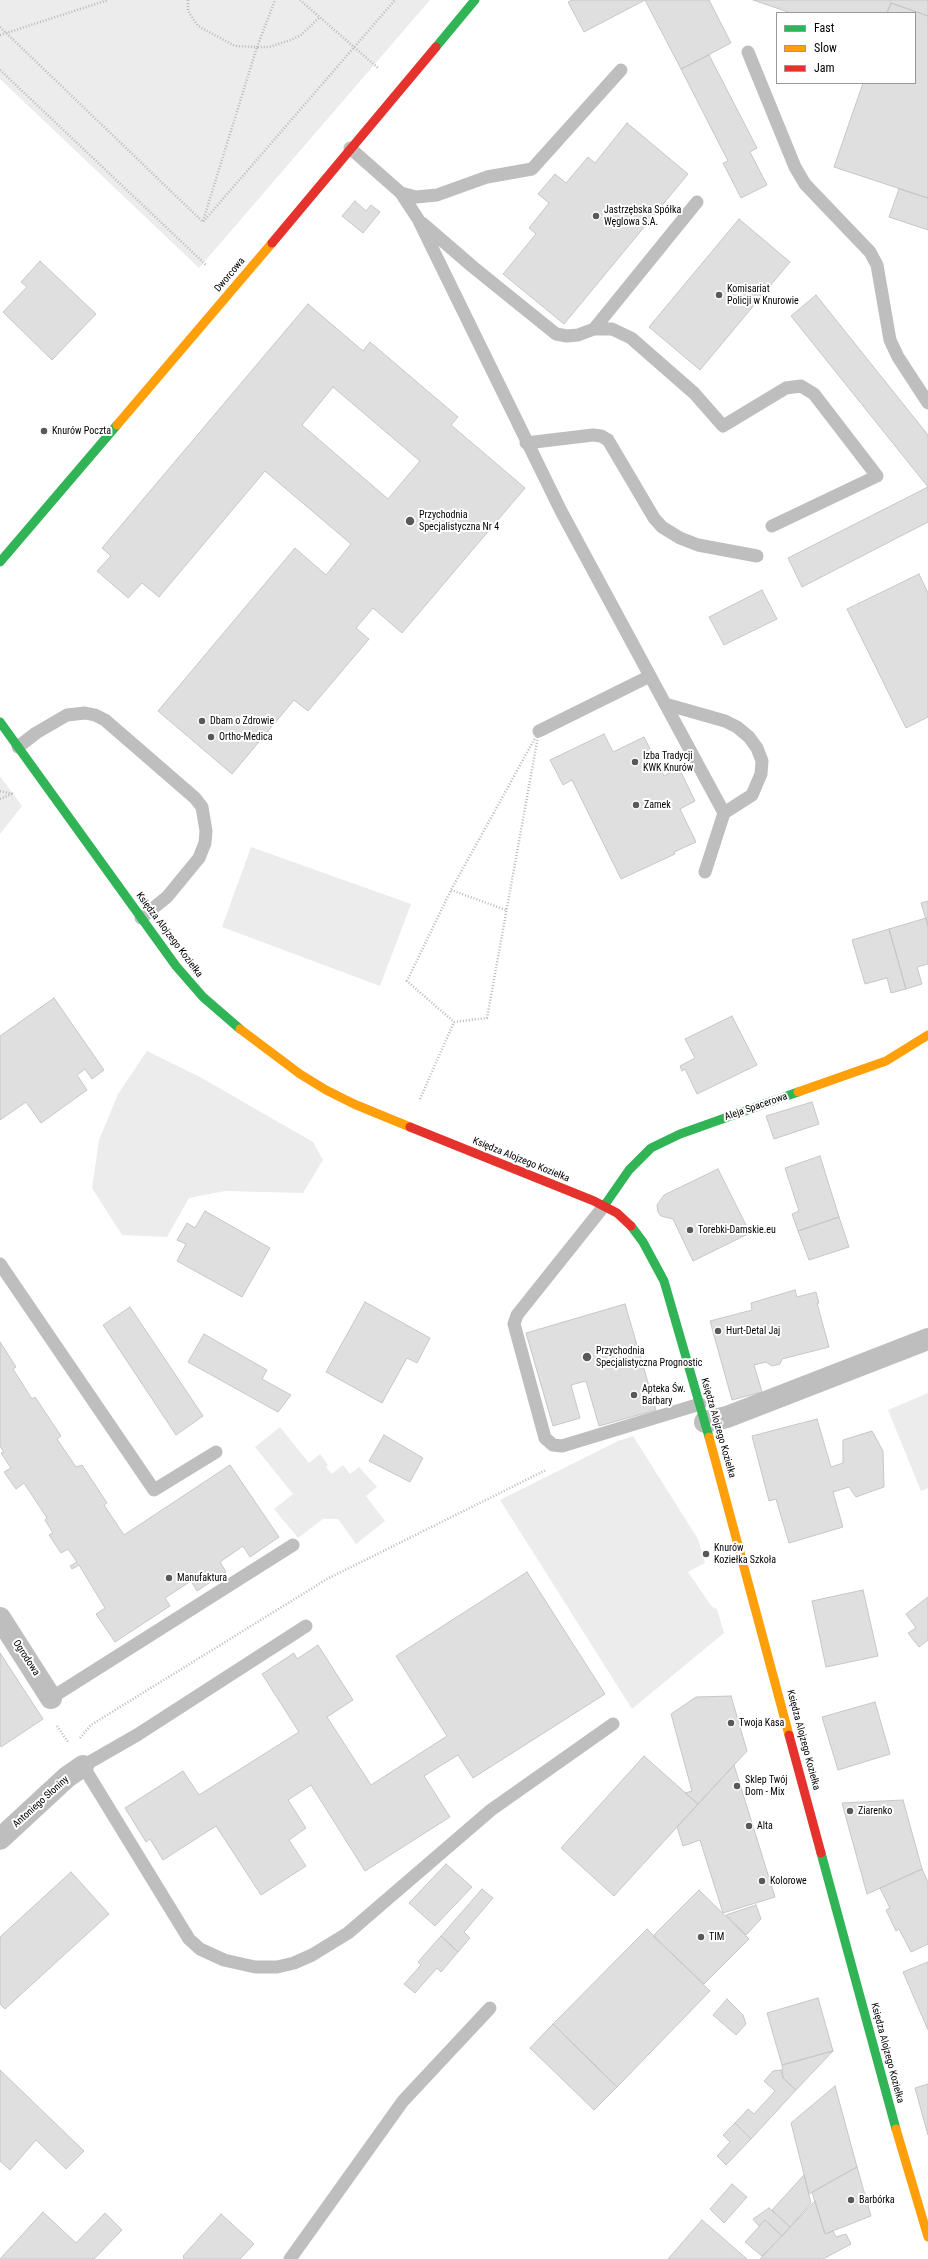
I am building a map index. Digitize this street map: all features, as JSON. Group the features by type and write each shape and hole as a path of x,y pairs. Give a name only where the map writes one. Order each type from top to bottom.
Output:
{"street":[{"name":"Dworcowa","path":"0,562 257,260 475,0"},
{"name":"Księdza Alojzego Koziełka","path":"0,722 176,966 203,997 250,1037 300,1074 354,1104 604,1206 616,1213 634,1229 664,1281 702,1413 878,2066 928,2237"},
{"name":"Aleja Spacerowa","path":"604,1206 629,1170 652,1148 662,1142 886,1061 928,1035"},
{"path":"702,1413 727,1417 928,1339"},
{"name":"Ogrodowa","path":"0,1618 51,1698"},
{"name":"Antoniego Słoniny","path":"0,1839 67,1777 83,1766"}],"lane":[{"path":"748,52 795,167 805,184 870,252 876,265 890,340 898,357 928,403"},
{"path":"401,193 416,197 437,195 487,177 532,169 621,70"},
{"path":"350,148 401,193 418,219 526,443 724,813"},
{"path":"594,329 697,202"},
{"path":"418,219 473,268 556,334 567,336 578,335 594,329 612,329 631,338 694,393 723,426 786,388 801,386 814,394 877,476 772,526"},
{"path":"526,443 593,435 601,436 608,440 654,518 662,527 680,538 698,545 757,556"},
{"path":"539,732 650,676"},
{"path":"665,704 725,721 737,727 749,737 757,748 762,761 758,785 752,795 724,813 705,872"},
{"path":"18,747 36,733 67,715 85,713 95,715 105,720 195,798 202,807 206,831 205,843 199,858 167,897 141,918"},
{"path":"604,1206 517,1315 514,1324 545,1438 553,1445 562,1446 702,1413"},
{"path":"0,1264 154,1490 216,1452"},
{"path":"51,1698 294,1545"},
{"path":"306,1626 137,1735 83,1766 189,1939 200,1949 224,1960 266,1968 294,1963 312,1955 348,1933 491,1810 613,1724"},
{"path":"290,2259 403,2101 490,2008"}],"path":[{"path":"0,35 108,0"},
{"path":"188,0 188,11 198,26 235,46 269,47 291,40 301,35 320,17"},
{"path":"202,222 257,46 275,0"},
{"path":"300,0 378,68"},
{"path":"202,222 395,0"},
{"path":"0,27 202,222"},
{"path":"0,70 206,265"},
{"path":"539,732 487,1018 454,1022 407,980 451,890 539,732"},
{"path":"0,799 13,794 18,790"},
{"path":"0,791 13,794"},
{"path":"451,890 506,910"},
{"path":"418,1102 454,1022"},
{"path":"77,1742 91,1725 327,1579 560,1463 562,1446"}],"shaded area":[{"path":"0,0 430,0 199,268 0,79"},
{"path":"0,776 22,806 0,834"},
{"path":"251,847 411,904 380,986 222,927"},
{"path":"147,1051 200,1077 313,1142 323,1160 303,1193 225,1191 189,1198 167,1237 122,1235 92,1188 99,1140 118,1094"},
{"path":"928,1393 928,1488 921,1491 888,1410"},
{"path":"280,1427 309,1463 320,1454 328,1465 326,1467 332,1474 343,1465 350,1474 359,1467 377,1487 366,1496 385,1521 356,1544 338,1519 323,1519 298,1538 274,1509 293,1494 255,1447"},
{"path":"633,1436 698,1539 705,1563 688,1572 712,1607 717,1609 724,1633 632,1709 500,1500 618,1441"}],"building":[{"path":"572,0 645,0 584,32 568,2"},
{"path":"645,0 709,0 731,43 681,69"},
{"path":"753,0 928,0 928,16 891,3 887,12 788,12"},
{"path":"891,3 928,16 928,198 834,167 863,84 916,84 916,12 887,12"},
{"path":"709,55 757,148 750,152 767,185 741,198 723,163 728,161 681,69"},
{"name":"Jastrzębska Spółka Węglowa S.A.","path":"627,123 688,174 564,324 503,274 536,234 529,228 549,203 538,194 555,174 566,183 588,157 595,163"},
{"path":"899,189 928,198 928,230 889,217"},
{"path":"355,201 366,211 371,205 380,212 363,233 342,216"},
{"name":"Komisariat Policji w Knurowie","path":"739,219 790,262 700,370 649,327"},
{"path":"40,261 96,314 52,360 3,312 27,287 21,282"},
{"path":"816,295 928,435 928,487 791,316"},
{"name":"Przychodnia Specjalistyczna Nr 4","path":"308,304 363,351 370,342 458,417 451,425 525,488 402,633 373,608 356,628 369,639 308,711 294,700 232,774 158,711 295,548 326,575 351,544 265,471 159,597 142,583 128,598 97,571 111,556 102,548","holes":["333,387 420,461 388,499 302,425"]},
{"path":"928,487 928,522 802,587 788,558"},
{"path":"919,574 928,593 928,717 906,728 847,609"},
{"path":"762,590 777,619 724,645 709,617"},
{"name":"Zamek","path":"604,734 613,752 644,737 664,776 679,768 695,801 680,809 696,842 674,852 675,854 621,879 572,780 563,785 550,760"},
{"path":"928,901 928,926 921,903"},
{"path":"926,918 928,926 928,964 917,967 922,984 906,989 889,929"},
{"path":"889,929 906,989 891,993 887,978 865,984 852,940"},
{"path":"54,998 104,1070 92,1079 85,1069 77,1075 87,1090 41,1123 26,1102 0,1120 0,1036"},
{"path":"732,1016 757,1065 697,1094 685,1069 682,1071 680,1066 695,1058 685,1039"},
{"path":"812,1102 819,1124 774,1139 766,1116"},
{"path":"820,1156 839,1217 798,1231 792,1214 799,1211 785,1168"},
{"path":"718,1169 750,1233 693,1261 673,1219 661,1216 658,1212 657,1205 664,1195"},
{"path":"205,1211 270,1248 242,1297 177,1261 186,1244 177,1240 187,1223 195,1228"},
{"path":"839,1217 849,1247 809,1260 798,1231"},
{"path":"795,1290 797,1297 816,1292 819,1303 817,1303 829,1347 782,1359 780,1364 772,1366 766,1362 754,1365 762,1392 732,1400 710,1321 752,1310 751,1303"},
{"path":"365,1302 430,1338 417,1363 407,1358 382,1403 326,1372"},
{"name":"Przychodnia Specjalistyczna Prognostic","path":"625,1304 656,1410 599,1426 586,1381 571,1385 580,1418 553,1426 526,1333"},
{"path":"130,1307 203,1416 176,1435 103,1325"},
{"path":"204,1334 267,1370 262,1379 291,1395 278,1412 188,1362"},
{"path":"0,1342 16,1367 13,1369 32,1399 35,1397 61,1436 57,1439 76,1467 82,1465 107,1503 104,1505 124,1535 230,1465 279,1537 250,1557 243,1546 220,1562 226,1572 197,1591 191,1581 165,1598 170,1606 115,1642 96,1614 105,1608 79,1565 72,1569 70,1566 77,1562 68,1549 61,1553 49,1535 53,1533 45,1520 47,1518 24,1483 16,1489 4,1472 11,1468 1,1453 4,1452 0,1446"},
{"path":"817,1419 831,1467 843,1463 843,1440 872,1431 883,1451 884,1487 856,1497 849,1487 833,1492 843,1527 789,1543 776,1499 769,1501 752,1436"},
{"path":"384,1435 423,1458 410,1482 369,1461"},
{"path":"527,1572 605,1694 473,1778 458,1755 424,1776 450,1817 365,1871 311,1785 288,1800 306,1828 289,1840 306,1866 261,1895 216,1826 163,1860 150,1839 146,1842 125,1808 183,1771 199,1795 299,1732 262,1674 294,1653 297,1659 318,1645 353,1700 327,1717 371,1785 447,1736 396,1656"},
{"path":"863,1590 878,1656 826,1667 812,1601"},
{"path":"928,1597 928,1640 919,1647 908,1633 916,1628 906,1614"},
{"path":"0,1653 43,1719 1,1747 0,1745"},
{"path":"731,1696 747,1751 698,1804 685,1793 692,1791 671,1714 696,1697"},
{"path":"875,1702 890,1754 838,1770 822,1717"},
{"path":"644,1756 698,1804 614,1896 561,1848"},
{"path":"734,1765 775,1897 723,1913 700,1840 683,1846 677,1827"},
{"path":"903,1800 922,1869 867,1894 842,1803"},
{"path":"446,1864 472,1887 435,1926 409,1903"},
{"path":"922,1869 928,1882 928,1944 911,1952 899,1929 896,1931 886,1910 890,1908 880,1888"},
{"path":"71,1872 109,1914 5,2009 0,2004 0,1937"},
{"path":"482,1889 493,1898 464,1932 470,1938 458,1952 441,1936"},
{"name":"TIM","path":"699,1890 749,1939 704,1984 653,1936"},
{"path":"756,1905 761,1919 746,1935 726,1915"},
{"path":"647,1929 710,1991 617,2087 553,2024"},
{"path":"441,1936 458,1952 441,1972 437,1968 415,1993 404,1984 421,1965 418,1962"},
{"path":"928,1962 928,2030 903,1972"},
{"path":"818,1998 833,2051 782,2065 767,2013"},
{"path":"727,1999 743,2015 746,2024 736,2035 713,2015"},
{"path":"553,2024 617,2087 594,2110 530,2048"},
{"path":"833,2051 796,2090 783,2078 782,2065"},
{"path":"0,2070 84,2151 66,2169 36,2140 10,2170 0,2161"},
{"path":"781,2070 783,2078 796,2090 751,2139 735,2123 748,2109 754,2114 775,2091 764,2081 773,2071"},
{"path":"928,2084 928,2135 915,2088"},
{"path":"835,2086 857,2167 809,2194 791,2123"},
{"path":"735,2123 751,2139 726,2165 717,2156 730,2142 723,2135"},
{"path":"857,2167 871,2216 825,2234 812,2192"},
{"path":"804,2175 811,2203 790,2227 772,2210"},
{"path":"732,2184 747,2197 724,2223 710,2209"},
{"path":"815,2201 825,2234 833,2231 836,2237 846,2234 851,2244 823,2259 760,2259"},
{"path":"769,2208 790,2227 782,2236 765,2220 759,2226 753,2219"},
{"path":"43,2212 76,2243 105,2213 122,2230 94,2259 0,2259"},
{"path":"221,2214 254,2244 240,2259 184,2259 183,2256"},
{"path":"702,2220 747,2259 668,2259"},
{"path":"765,2220 782,2236 762,2256 745,2242"}],"traffic: fast":[{"path":"436,47 475,0"},
{"path":"0,562 117,425"},
{"path":"0,722 176,966 203,997 240,1029"},
{"path":"604,1206 629,1170 651,1148 680,1134 798,1092"},
{"path":"631,1226 643,1242 664,1281 709,1437"},
{"path":"821,1853 896,2129"}],"traffic: slow":[{"path":"117,425 272,243"},
{"path":"240,1029 300,1074 326,1090 354,1104 410,1127"},
{"path":"798,1092 886,1061 928,1035"},
{"path":"709,1437 789,1735"},
{"path":"896,2129 928,2237"}],"traffic: jam":[{"path":"272,243 436,47"},
{"path":"410,1127 594,1201 617,1213 631,1226"},
{"path":"789,1735 821,1853"}],"place":[{"name":"Jastrzębska Spółka Węglowa S.A.","path":"596,216"},
{"name":"Komisariat Policji w Knurowie","path":"719,295"},
{"name":"Knurów Poczta","path":"44,431"},
{"name":"Przychodnia Specjalistyczna Nr 4","path":"410,521"},
{"name":"Dbam o Zdrowie","path":"202,721"},
{"name":"Ortho-Medica","path":"211,737"},
{"name":"Izba Tradycji KWK Knurów","path":"635,762"},
{"name":"Zamek","path":"636,805"},
{"name":"Torebki-Damskie.eu","path":"690,1230"},
{"name":"Hurt-Detal Jaj","path":"718,1331"},
{"name":"Przychodnia Specjalistyczna Prognostic","path":"587,1357"},
{"name":"Apteka Św. Barbary","path":"634,1395"},
{"name":"Knurów Koziełka Szkoła","path":"706,1554"},
{"name":"Manufaktura","path":"169,1578"},
{"name":"Twoja Kasa","path":"731,1723"},
{"name":"Sklep Twój Dom - Mix","path":"737,1786"},
{"name":"Ziarenko","path":"850,1811"},
{"name":"Alta","path":"749,1826"},
{"name":"Kolorowe","path":"762,1881"},
{"name":"TIM","path":"701,1937"},
{"name":"Barbórka","path":"851,2200"}]}
